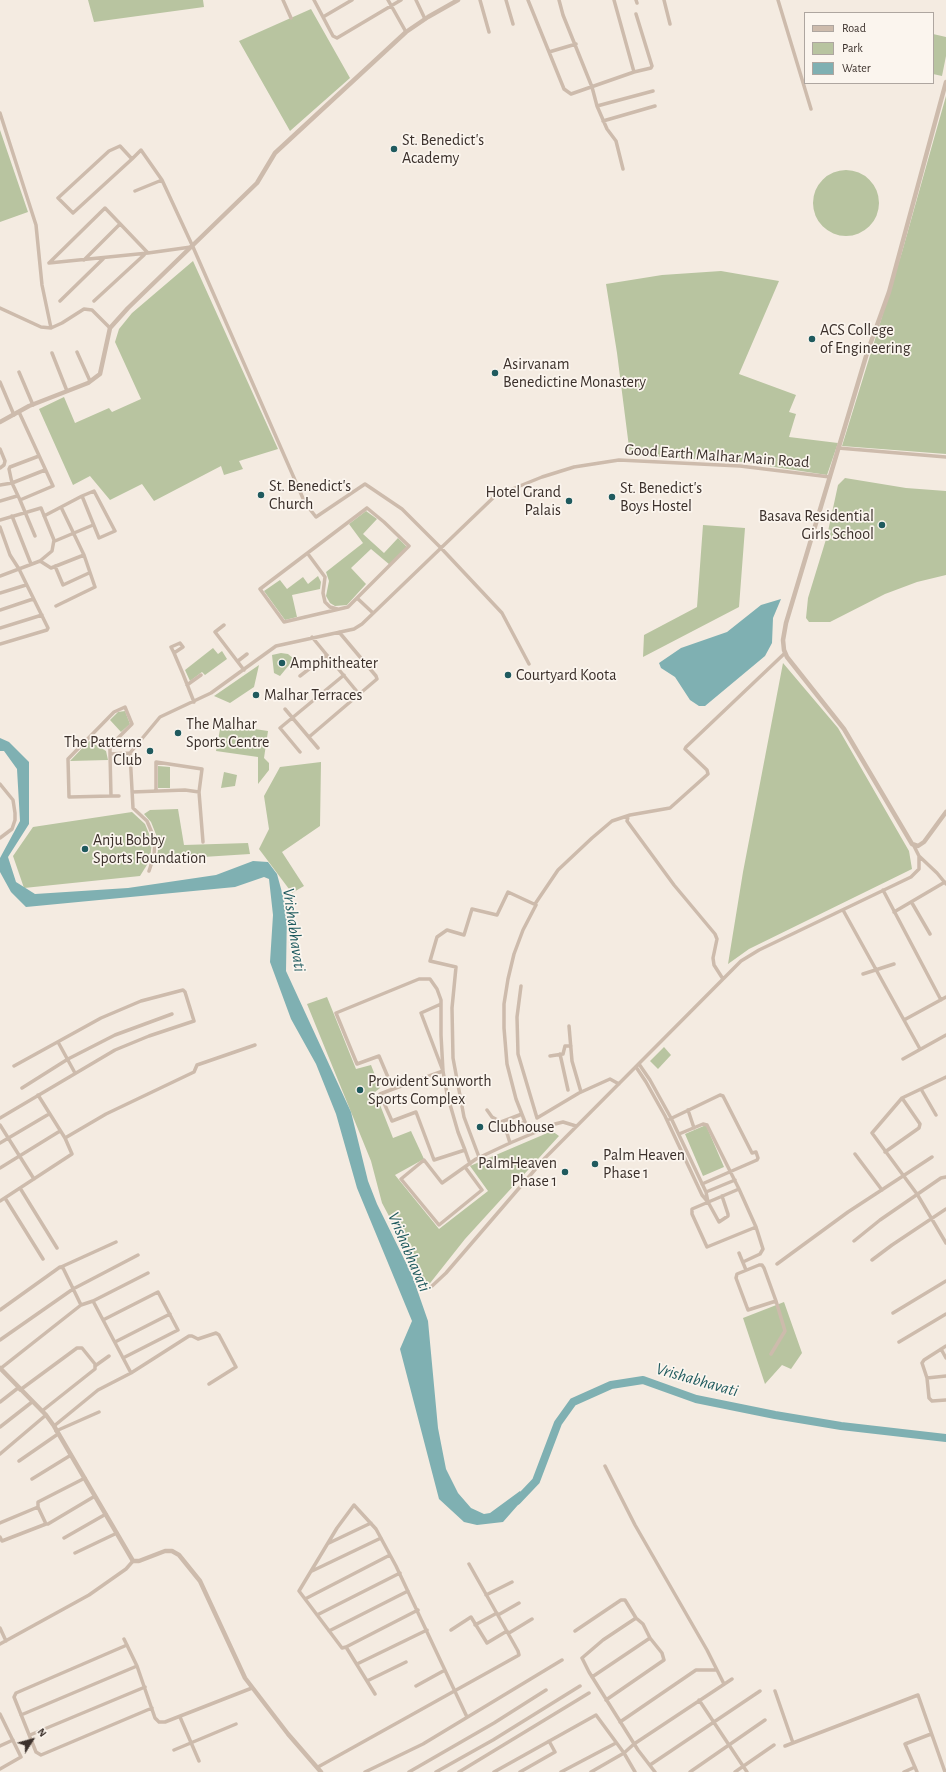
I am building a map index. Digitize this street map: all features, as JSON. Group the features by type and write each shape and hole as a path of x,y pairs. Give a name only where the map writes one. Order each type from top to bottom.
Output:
{"street":[{"path":"283,0 291,18"},
{"path":"314,0 333,36 337,38 401,0"},
{"path":"323,17 352,0"},
{"path":"388,0 406,32"},
{"path":"416,0 425,19"},
{"path":"0,422 33,405 90,381 100,374 110,328 128,308 193,247 257,183 277,150 406,32 458,0"},
{"path":"480,0 489,32"},
{"path":"506,0 513,24"},
{"path":"528,0 567,92 571,94 634,72 650,70 652,67 636,14"},
{"path":"559,0 563,15 576,44 603,121 616,141 623,169"},
{"path":"614,0 634,72"},
{"path":"664,0 670,24"},
{"path":"778,0 811,109"},
{"path":"549,52 576,44"},
{"path":"894,912 946,883 919,856 878,784 838,720 785,653 783,640 786,623 838,448 867,353 888,292 946,82"},
{"path":"597,106 653,91"},
{"path":"603,121 656,106"},
{"path":"0,113 36,225 42,285 51,328"},
{"path":"132,159 120,146 109,151 58,198 73,213 132,159 141,150 162,180 193,247 305,503 316,517 365,484 402,509 502,613 529,664"},
{"path":"135,191 162,180"},
{"path":"146,254 105,208 49,263 146,254 193,247"},
{"path":"84,260 120,224"},
{"path":"94,301 146,254"},
{"path":"60,301 104,258"},
{"path":"0,308 41,327 51,328 84,309 92,310 110,328"},
{"path":"77,352 90,381"},
{"path":"52,354 67,391"},
{"path":"19,372 33,405"},
{"path":"0,382 14,415"},
{"path":"19,412 53,486 20,500"},
{"path":"838,448 946,457"},
{"path":"0,449 5,461 4,465 0,468"},
{"path":"34,536 17,496 9,468 39,456"},
{"name":"Good Earth Malhar Main Road","path":"130,753 160,717 211,693 276,646 354,629 362,624 495,496 542,477 574,467 600,462 645,460 740,466 830,477"},
{"path":"0,485 45,470"},
{"path":"44,516 82,496 94,491 115,531 99,538 82,496"},
{"path":"0,501 17,496"},
{"path":"0,520 40,507 54,540 52,551 40,561 0,576"},
{"path":"56,606 94,588 84,555 61,508"},
{"path":"367,508 409,546 348,607 284,622 260,589 308,554 367,508"},
{"path":"12,516 32,564"},
{"path":"54,540 93,525"},
{"path":"0,527 10,554 47,625 47,630 0,644"},
{"path":"308,554 324,577 323,593 325,602 332,608 338,610"},
{"path":"40,561 50,567 84,555"},
{"path":"55,566 63,585 89,573"},
{"path":"0,593 26,585"},
{"path":"358,598 373,613"},
{"path":"0,610 33,599"},
{"path":"0,628 42,615"},
{"path":"224,625 215,632 244,670"},
{"path":"309,737 376,680 377,677 338,632"},
{"path":"312,637 359,694"},
{"path":"174,653 194,702"},
{"path":"510,1143 506,1130 525,1122 512,1088 507,1064 504,1040 504,1010 511,966 523,930 536,905 534,904 558,870 612,821 670,808 708,774 707,770 685,749 686,747 701,731 785,653"},
{"path":"238,662 247,654"},
{"path":"300,676 327,655"},
{"path":"187,685 201,675"},
{"path":"300,752 279,728 344,675"},
{"path":"111,796 110,746 132,724 125,707 114,712 68,759 70,797 119,796"},
{"path":"285,709 318,748"},
{"path":"110,754 130,753 133,808 144,817 154,834 154,856 148,871"},
{"path":"156,791 156,762 202,769 199,792 203,842"},
{"path":"0,784 11,795 15,805 15,820 12,829 0,838"},
{"path":"132,792 185,790 199,792"},
{"path":"914,846 918,846 924,842 946,812"},
{"path":"628,817 627,821 660,866 715,934 717,939 713,958 714,966 723,979"},
{"path":"431,1287 446,1273 545,1158 638,1066 741,960 910,877 918,869 919,856"},
{"path":"883,890 941,1000"},
{"path":"479,1157 471,1137 462,1106 453,1058 451,1014 456,967 430,961 437,937 447,930 464,935 472,909 497,916 508,892 534,904"},
{"path":"912,903 930,934"},
{"path":"843,910 920,1049"},
{"path":"863,974 894,964"},
{"path":"393,1089 379,1056 357,1064 336,1013 419,979 430,979 437,988 441,1004 443,1071 447,1094 458,1132 470,1164"},
{"path":"521,986 517,1017 518,1054 537,1118 582,1092 610,1079 619,1084"},
{"path":"0,1118 115,1050 148,1036 194,1020 185,992 183,990 141,1001 97,1019 14,1066"},
{"path":"904,1020 946,997"},
{"path":"441,1004 421,1013 443,1071"},
{"path":"22,1088 68,1060 119,1034 172,1014"},
{"path":"569,1026 572,1061 582,1092"},
{"path":"903,1059 946,1035"},
{"path":"58,1042 75,1073"},
{"path":"64,1138 113,1110 194,1072 197,1065 255,1045"},
{"path":"550,1056 563,1054 565,1046 571,1046"},
{"path":"560,1054 568,1090"},
{"path":"638,1066 650,1080 669,1119 702,1195 708,1202 719,1222 728,1216 722,1196"},
{"path":"443,1071 380,1094 392,1121 416,1112 434,1160 465,1150"},
{"path":"946,1077 902,1098 872,1133 917,1194 946,1243"},
{"path":"921,1089 936,1115"},
{"path":"0,1201 71,1155 72,1151 38,1095"},
{"path":"669,1119 720,1095 723,1096 752,1153 756,1152 758,1158 757,1160 702,1184"},
{"path":"885,1152 920,1128 920,1124 902,1098"},
{"path":"487,1110 492,1117 501,1122 522,1114"},
{"path":"688,1110 694,1128"},
{"path":"0,1143 49,1114"},
{"path":"669,1119 679,1134 706,1192 708,1202"},
{"path":"465,1167 482,1190 439,1226 401,1179 424,1160 442,1183 479,1157 510,1143 555,1124 563,1122 576,1126"},
{"path":"679,1134 703,1124 707,1125 731,1171 756,1226 763,1249 760,1254 743,1262"},
{"path":"0,1125 34,1179"},
{"path":"0,1168 60,1131"},
{"path":"855,1154 882,1190"},
{"path":"777,1264 882,1190 932,1158"},
{"path":"854,1241 880,1220 917,1194 941,1178 946,1177"},
{"path":"706,1192 735,1180"},
{"path":"20,1188 57,1248"},
{"path":"739,1189 692,1209 692,1214 707,1247 756,1226"},
{"path":"5,1198 43,1259"},
{"path":"872,1260 946,1209"},
{"path":"0,1310 59,1267 116,1242"},
{"path":"739,1253 746,1270"},
{"path":"0,1340 73,1290 138,1255"},
{"path":"771,1354 785,1331 776,1301 762,1265 737,1274 736,1278 748,1310 776,1301"},
{"path":"61,1267 81,1305"},
{"path":"133,1561 96,1496 46,1415 1,1370 81,1305 92,1302 148,1273"},
{"path":"893,1313 946,1281"},
{"path":"103,1320 158,1292 170,1314 178,1330 123,1358"},
{"path":"92,1302 93,1301 131,1372"},
{"path":"115,1342 170,1314"},
{"path":"899,1342 946,1314"},
{"path":"19,1461 56,1431 98,1390 131,1372 189,1336 198,1339 216,1333 219,1335 236,1367 209,1384"},
{"path":"946,1346 922,1362 927,1378 929,1398 932,1401 946,1400"},
{"path":"0,1402 78,1347 82,1348 95,1366"},
{"path":"941,1349 946,1358"},
{"path":"42,1411 93,1371 95,1366 109,1356"},
{"path":"927,1378 946,1376"},
{"path":"0,1427 32,1402"},
{"path":"56,1431 99,1412"},
{"path":"0,1454 46,1415"},
{"path":"32,1480 71,1455"},
{"path":"605,1466 635,1524 724,1684"},
{"path":"46,1524 38,1507 38,1502 85,1478"},
{"path":"0,1540 49,1524 96,1496"},
{"path":"418,1610 342,1648 299,1591 328,1543 354,1505 371,1523 400,1573 418,1610 467,1717"},
{"path":"0,1523 38,1507"},
{"path":"64,1538 106,1514"},
{"path":"328,1543 371,1523"},
{"path":"75,1553 117,1533"},
{"path":"311,1572 381,1538"},
{"path":"0,1644 89,1595 126,1569 133,1561 139,1561 165,1551 172,1551 179,1555 200,1581 242,1671 252,1688 288,1734 322,1772"},
{"path":"305,1599 390,1555"},
{"path":"318,1767 519,1655 508,1632 468,1564"},
{"path":"317,1615 400,1573"},
{"path":"486,1595 512,1582"},
{"path":"329,1631 408,1591"},
{"path":"575,1631 621,1600 624,1600 662,1653 664,1660 606,1700"},
{"path":"475,1625 519,1603"},
{"path":"451,1630 471,1617 488,1643 532,1619"},
{"path":"636,1618 603,1640 582,1658 592,1677 634,1744 655,1772"},
{"path":"0,1628 6,1641"},
{"path":"357,1664 427,1630"},
{"path":"592,1677 650,1638"},
{"path":"124,1639 137,1666 156,1720 159,1722 165,1722 180,1717 252,1688"},
{"path":"127,1646 15,1694 14,1697 36,1752 43,1754 152,1708"},
{"path":"346,1647 375,1694"},
{"path":"365,1772 423,1744 562,1660"},
{"path":"367,1681 406,1662"},
{"path":"22,1715 137,1666"},
{"path":"416,1686 445,1670"},
{"path":"620,1722 696,1670 717,1670"},
{"path":"591,1772 624,1753 634,1744 732,1679"},
{"path":"436,1772 493,1740 580,1686"},
{"path":"30,1735 145,1687"},
{"path":"409,1772 494,1723 546,1690"},
{"path":"650,1765 760,1690"},
{"path":"776,1691 793,1742"},
{"path":"459,1772 589,1693"},
{"path":"785,1746 918,1695 945,1772"},
{"path":"699,1700 747,1772"},
{"path":"0,1714 2,1722 13,1740 20,1758 0,1769"},
{"path":"494,1772 596,1715 624,1753 635,1772"},
{"path":"180,1717 199,1761"},
{"path":"690,1772 765,1720"},
{"path":"174,1750 236,1724"},
{"path":"917,1772 905,1744 931,1734"},
{"path":"0,1746 13,1740"},
{"path":"520,1772 555,1752 549,1741"},
{"path":"561,1772 616,1742"},
{"path":"735,1772 774,1745"},
{"path":"904,1772 915,1767"}],"green space":[{"path":"88,0 203,0 204,7 94,22"},
{"path":"311,9 350,78 290,131 239,41"},
{"path":"934,34 946,37 946,56 942,76 934,74"},
{"path":"946,96 946,454 842,446 902,252"},
{"path":"0,130 28,212 0,222"},
{"path":"846,170 859,173 869,180 876,190 879,203 876,216 869,226 859,233 846,236 833,233 823,226 816,216 813,203 816,190 823,180 833,173"},
{"path":"193,261 278,449 239,461 243,469 224,475 221,466 154,501 142,484 110,500 90,476 73,485 39,409 64,397 75,423 109,408 112,412 141,399 115,342 119,329 132,313"},
{"path":"721,271 779,281 739,374 796,395 789,412 796,414 789,437 838,443 827,475 742,462 630,455 617,353 606,284 662,275"},
{"name":"Basava Residential Girls School","path":"845,478 906,488 946,491 946,575 917,582 885,594 830,622 809,622 806,618 808,598 827,536 838,485"},
{"path":"366,511 377,519 363,534 384,553 398,538 407,547 390,565 371,549 351,568 366,584 347,605 335,606 330,603 326,596 329,581 326,572 363,543 349,524"},
{"path":"703,525 745,528 739,607 643,657 644,635 697,607"},
{"path":"318,576 321,582 320,589 292,595 297,617 285,620 264,591 280,580 287,589 303,577 308,584"},
{"path":"213,648 218,654 222,651 227,659 205,675 202,672 190,681 185,670"},
{"name":"Amphitheater","path":"281,653 288,654 294,659 280,676 274,673 272,655"},
{"path":"783,663 838,728 909,851 912,869 749,949 728,964 743,872"},
{"path":"259,665 254,687 230,703 214,696"},
{"path":"125,711 130,724 121,732 110,720 118,712"},
{"path":"221,724 268,731 264,758 269,763 269,770 258,784 258,757 216,751"},
{"path":"89,741 106,751 108,760 70,761"},
{"path":"321,762 320,826 282,852 304,886 292,893 259,849 269,829 264,796 280,767"},
{"path":"158,766 170,767 170,788 158,788"},
{"path":"224,772 237,775 235,786 221,788"},
{"path":"178,809 184,845 248,843 250,854 156,860 158,851 157,837 151,822 144,814 150,810"},
{"name":"Anju Bobby Sports Foundation","path":"132,812 145,824 152,841 150,860 140,876 24,888 13,856 33,827"},
{"path":"327,997 356,1069 371,1065 380,1088 375,1092 393,1138 411,1131 424,1159 395,1175 439,1229 488,1191 470,1166 552,1131 559,1136 465,1239 427,1287 382,1203 371,1161 307,1004"},
{"path":"664,1047 671,1055 658,1069 650,1061"},
{"path":"706,1125 724,1167 703,1176 685,1134"},
{"path":"784,1302 802,1353 791,1369 782,1365 765,1384 743,1318"}],"water":[{"path":"781,599 773,618 772,643 765,656 705,706 699,706 690,700 675,677 661,668 659,663 681,648 727,632 761,605"},
{"path":"0,738 9,742 29,762 29,824 8,857 16,882 35,894 128,888 216,875 253,861 268,862 277,874 287,911 286,971 351,1112 368,1181 377,1204 412,1275 428,1321 438,1428 446,1469 458,1493 471,1508 484,1514 490,1513 520,1491 525,1497 503,1522 477,1525 464,1522 439,1499 400,1349 412,1321 357,1188 336,1114 316,1064 291,1019 270,962 273,915 269,879 264,877 235,887 26,907 11,892 0,872 0,858 20,821 17,769 4,751 0,751"}],"waterway":[{"name":"Vrishabhavati","path":"517,1501 536,1481 558,1423 573,1402 611,1385 643,1380 696,1399 775,1415 841,1426 946,1438"}],"place":[{"name":"St. Benedict's Academy","path":"394,149"},
{"name":"ACS College of Engineering","path":"812,339"},
{"name":"Asirvanam Benedictine Monastery","path":"495,373"},
{"name":"St. Benedict's Church","path":"261,495"},
{"name":"St. Benedict's Boys Hostel","path":"612,497"},
{"name":"Hotel Grand Palais","path":"569,501"},
{"name":"Basava Residential Girls School","path":"882,525"},
{"name":"Amphitheater","path":"282,663"},
{"name":"Courtyard Koota","path":"508,675"},
{"name":"Malhar Terraces","path":"256,695"},
{"name":"The Malhar Sports Centre","path":"178,733"},
{"name":"The Patterns Club","path":"150,751"},
{"name":"Anju Bobby Sports Foundation","path":"85,849"},
{"name":"Provident Sunworth Sports Complex","path":"360,1090"},
{"name":"Clubhouse","path":"480,1127"},
{"name":"Palm Heaven Phase 1","path":"595,1164"},
{"name":"PalmHeaven Phase 1","path":"565,1172"}]}
